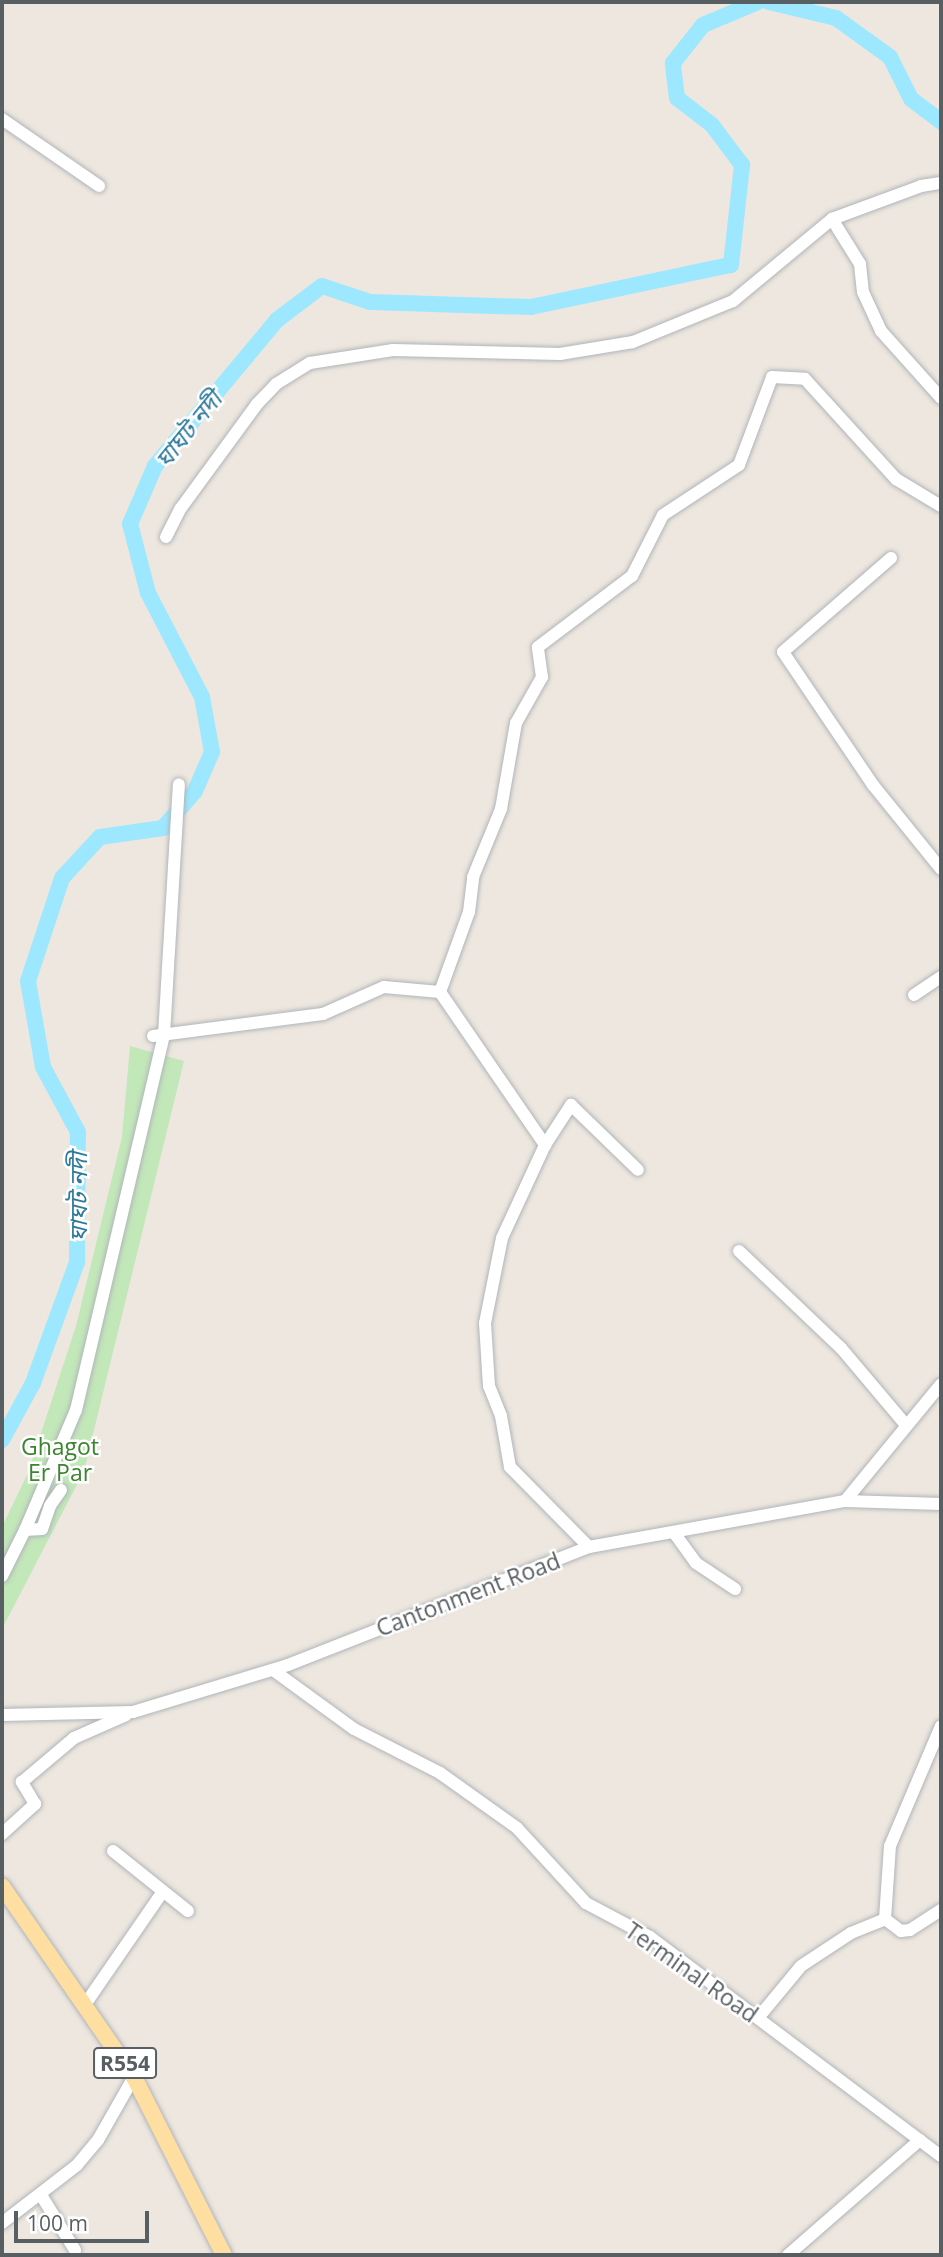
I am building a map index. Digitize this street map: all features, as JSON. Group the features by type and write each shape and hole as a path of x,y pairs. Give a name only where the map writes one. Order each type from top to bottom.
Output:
{"main road":[{"name":"R554","path":"2,1886 86,2003 134,2077 224,2255"}],"street":[{"path":"2,119 99,186"},
{"path":"166,537 181,508 257,404 276,384 310,363 393,350 560,354 633,342 733,301 832,219 921,186 941,183"},
{"path":"832,219 860,264 863,292 881,331 941,398"},
{"path":"440,992 469,912 473,877 500,809 516,723 542,677 538,647 632,576 663,515 739,464 772,377 806,379 896,479 941,506"},
{"path":"891,558 783,652 873,785 941,869"},
{"path":"2,1576 25,1530 75,1409 159,1036 179,784"},
{"path":"914,995 941,977"},
{"path":"159,1036 323,1014 384,987 440,992"},
{"path":"440,992 545,1145"},
{"path":"589,1547 510,1467 501,1416 489,1386 485,1322 502,1238 545,1145 571,1105 638,1170"},
{"path":"739,1251 841,1348 905,1424"},
{"path":"845,1501 905,1424 941,1384"},
{"path":"25,1530 42,1529 50,1506 61,1490"},
{"name":"Cantonment Road","path":"2,1716 133,1712 273,1670 589,1547 675,1534 845,1501 941,1504"},
{"path":"675,1534 696,1563 735,1589"},
{"name":"Terminal Road","path":"273,1670 354,1728 451,1781 517,1828 586,1903 650,1937 941,2156"},
{"path":"2,1834 35,1804 22,1782 74,1738 133,1712"},
{"path":"885,1919 890,1846 906,1800 941,1726"},
{"path":"113,1851 162,1893 188,1911"},
{"path":"86,2003 162,1893"},
{"path":"885,1919 901,1931 910,1930 941,1910"},
{"path":"758,2018 815,1955 885,1919"},
{"path":"2,2223 41,2195 98,2140 134,2077"},
{"path":"788,2255 920,2140"},
{"path":"41,2195 75,2250"}],"green space":[{"name":"Ghagot Er Par","path":"130,1046 184,1061 84,1471 2,1629 2,1527 28,1473 76,1326 122,1137"}],"waterway":[{"name":"ঘাঘট নদী","path":"2,1440 33,1383 77,1262 78,1132 43,1067 28,981 62,878 100,837 163,828 195,791 212,752 202,697 148,593 130,524 155,466 277,320 322,286 370,302 531,307 731,265 742,165 712,125 677,98 673,63 703,25 758,2"},
{"name":"ঘাঘট নদী","path":"769,2 836,18 890,57 911,99 941,122"}]}
